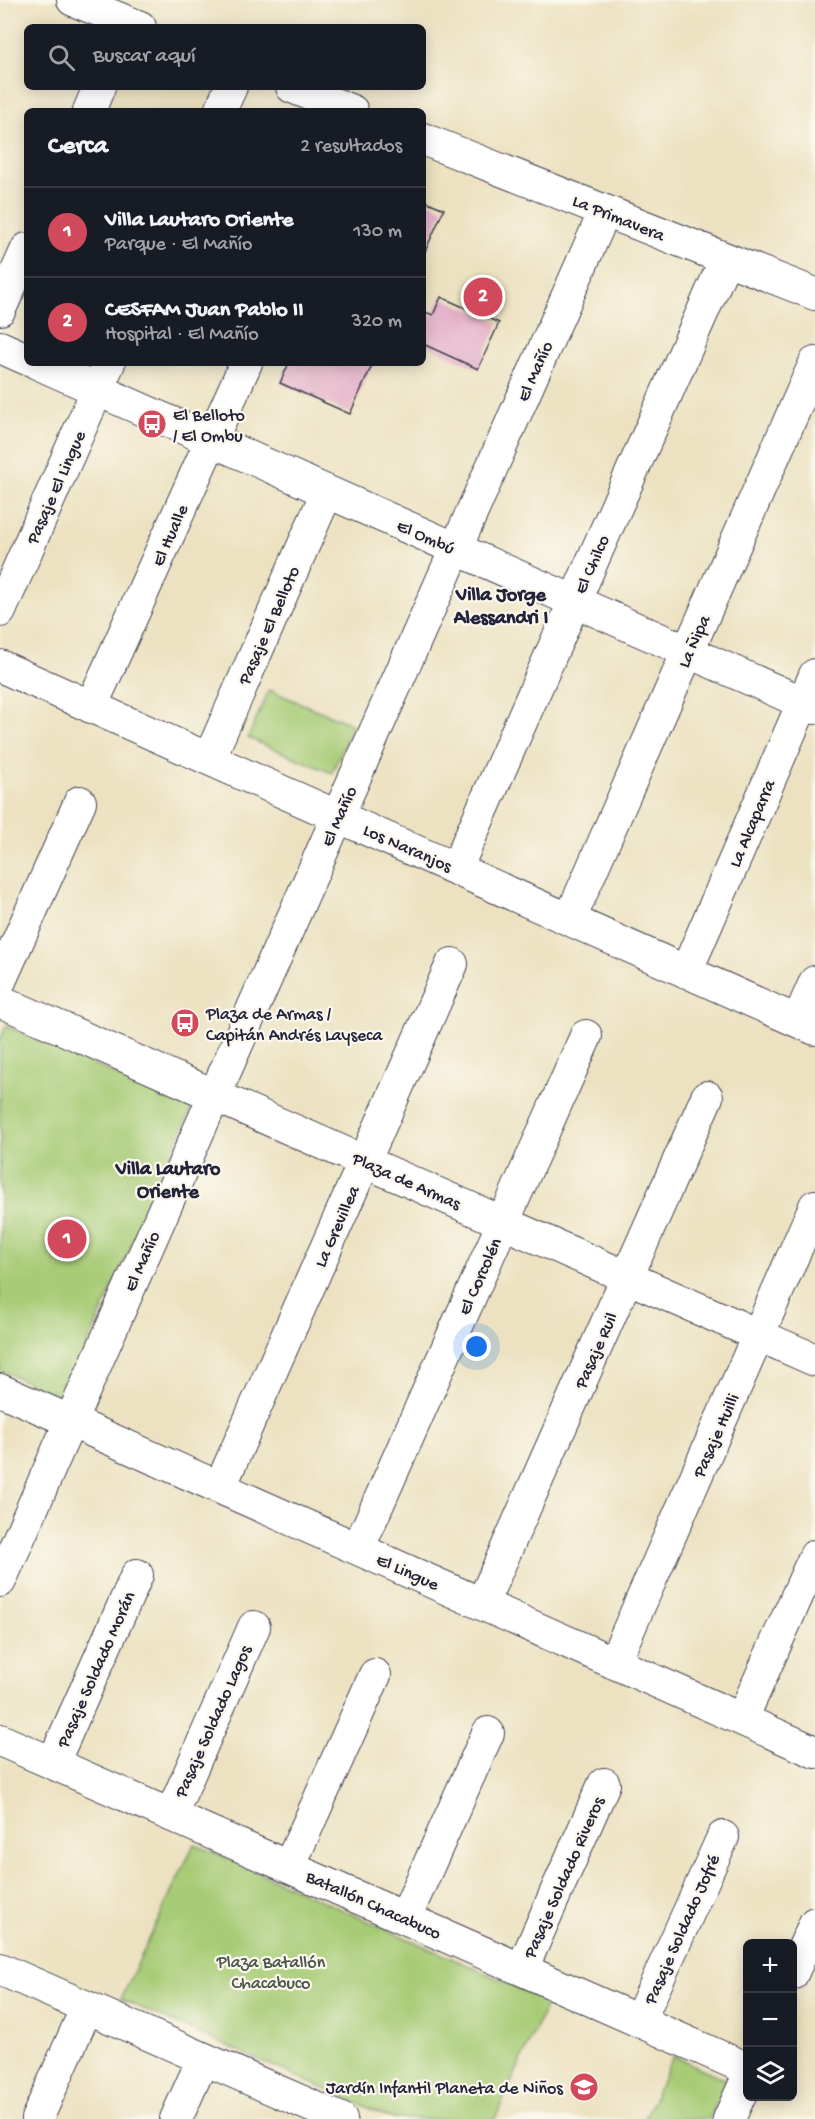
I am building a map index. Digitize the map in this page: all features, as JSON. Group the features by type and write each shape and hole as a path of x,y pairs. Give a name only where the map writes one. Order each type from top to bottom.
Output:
{"street":[{"path":"73,0 130,24"},
{"path":"90,108 98,90"},
{"path":"221,108 230,90"},
{"path":"300,90 344,108"},
{"name":"La Primavera","path":"426,140 815,294"},
{"name":"El Mañío","path":"0,1581 605,211"},
{"path":"0,309 24,256"},
{"name":"El Chilco","path":"456,869 726,259"},
{"path":"0,347 24,358"},
{"name":"La Ñipa","path":"570,920 815,363"},
{"name":"El Ombú","path":"52,366 103,376 211,440 688,652 811,696"},
{"name":"El Hualle","path":"91,707 245,366"},
{"name":"Pasaje El Lingue","path":"0,611 103,376"},
{"name":"Pasaje El Belloto","path":"209,759 327,492"},
{"name":"Los Naranjos","path":"0,666 806,1025"},
{"name":"La Alcaparra","path":"686,972 811,696"},
{"path":"0,981 80,802"},
{"name":"La Grevillea","path":"220,1487 452,964"},
{"path":"806,1025 815,982"},
{"name":"Plaza de Armas","path":"0,1001 815,1360"},
{"name":"El Corcolén","path":"358,1549 586,1036"},
{"name":"Pasaje Ruil","path":"482,1604 707,1097"},
{"name":"Pasaje Huilli","path":"614,1663 815,1206"},
{"name":"El Lingue","path":"0,1390 815,1752"},
{"path":"742,1719 815,1556"},
{"name":"Pasaje Soldado Morán","path":"53,1763 137,1575"},
{"name":"Pasaje Soldado Lagos","path":"171,1815 254,1627"},
{"path":"288,1867 375,1675"},
{"path":"405,1918 488,1733"},
{"name":"Batallón Chacabuco","path":"0,1740 743,2067"},
{"name":"Pasaje Soldado Riveros","path":"522,1970 604,1784"},
{"name":"Pasaje Soldado Jofré","path":"639,2021 723,1837"},
{"path":"797,1963 815,1923"},
{"path":"0,1969 326,2116"},
{"path":"37,2119 87,2007"},
{"path":"176,2119 203,2059"},
{"path":"729,2119 743,2086"}],"green space":[{"path":"269,690 353,725 332,773 248,738"},
{"name":"Villa Lautaro Oriente","path":"6,1026 192,1108 64,1398 0,1370 0,1040"},
{"name":"Plaza Batallón Chacabuco","path":"194,1844 548,2001 495,2119 393,2119 121,1999"},
{"path":"673,2056 727,2080 709,2119 645,2119"}],"building":[{"path":"426,201 444,209 426,249"},
{"path":"441,297 499,323 478,369 426,345 426,312 433,315"},
{"path":"288,366 372,366 350,414 280,383"}],"place":[{"name":"CESFAM Juan Pablo II","path":"483,297"},
{"name":"El Belloto / El Ombu","path":"152,424"},
{"name":"Plaza de Armas / Capitán Andrés Layseca","path":"185,1023"},
{"name":"Villa Lautaro Oriente","path":"67,1239"},
{"name":"Jardín Infantil Planeta de Niños","path":"584,2087"}],"district":[{"name":"Villa Jorge Alessandri I","path":"501,604"},
{"name":"Villa Lautaro Oriente","path":"168,1178"}]}
